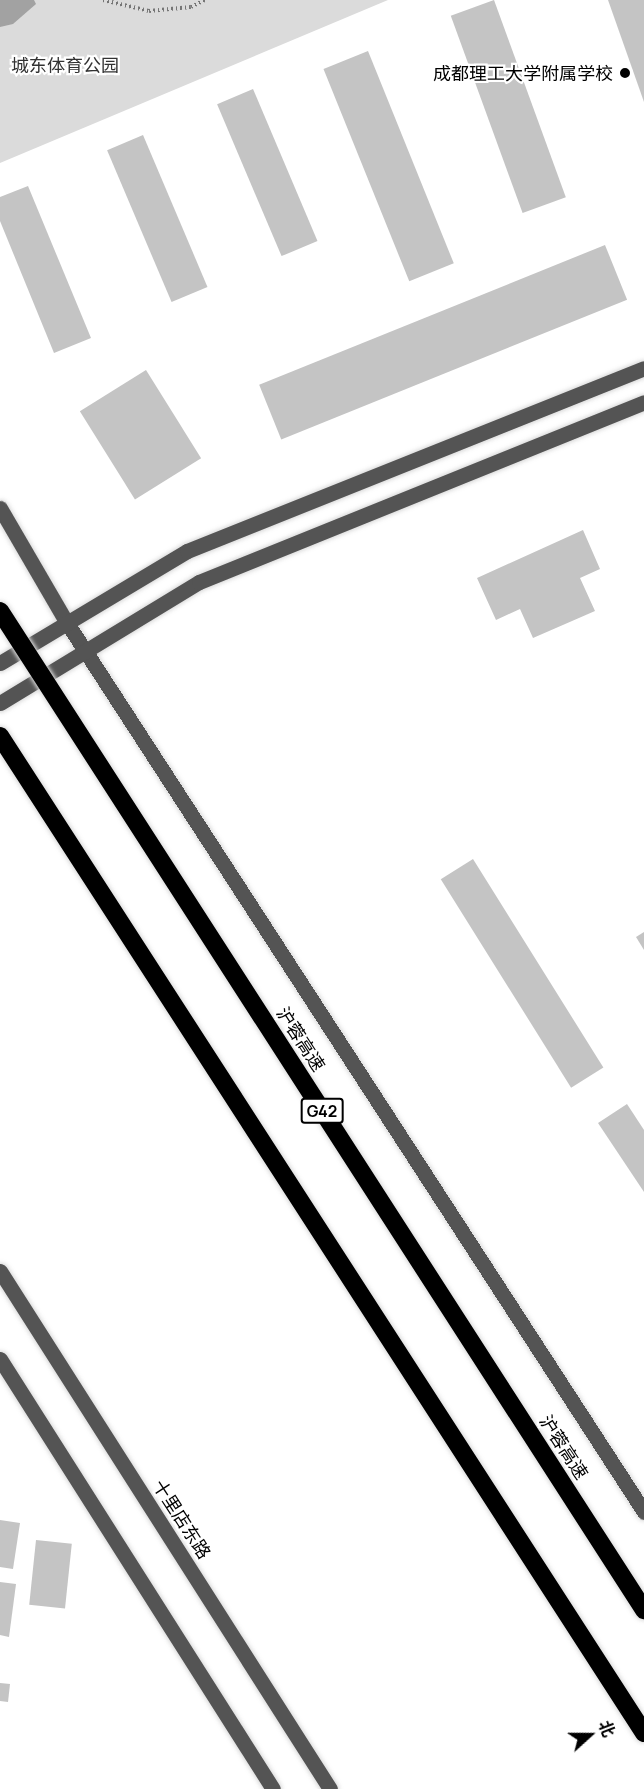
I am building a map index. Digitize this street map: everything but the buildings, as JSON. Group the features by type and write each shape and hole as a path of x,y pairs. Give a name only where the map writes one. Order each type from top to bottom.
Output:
{"highway":[{"name":"沪蓉高速","path":"0,611 644,1610"},
{"path":"0,736 644,1733"}],"street":[{"path":"0,663 187,551 644,368"},
{"path":"0,703 200,582 644,402"},
{"path":"0,508 67,623 644,1512"},
{"name":"十里店东路","path":"0,1271 330,1789"},
{"path":"0,1359 273,1789"}],"path":[{"path":"103,0 149,11 191,7 205,0"}],"green space":[{"name":"城东体育公园","path":"0,0 388,0 0,163"}],"shaded area":[{"path":"0,0 34,0 36,4 13,24 0,27"}],"place":[{"name":"成都理工大学附属学校","path":"625,73"}]}
